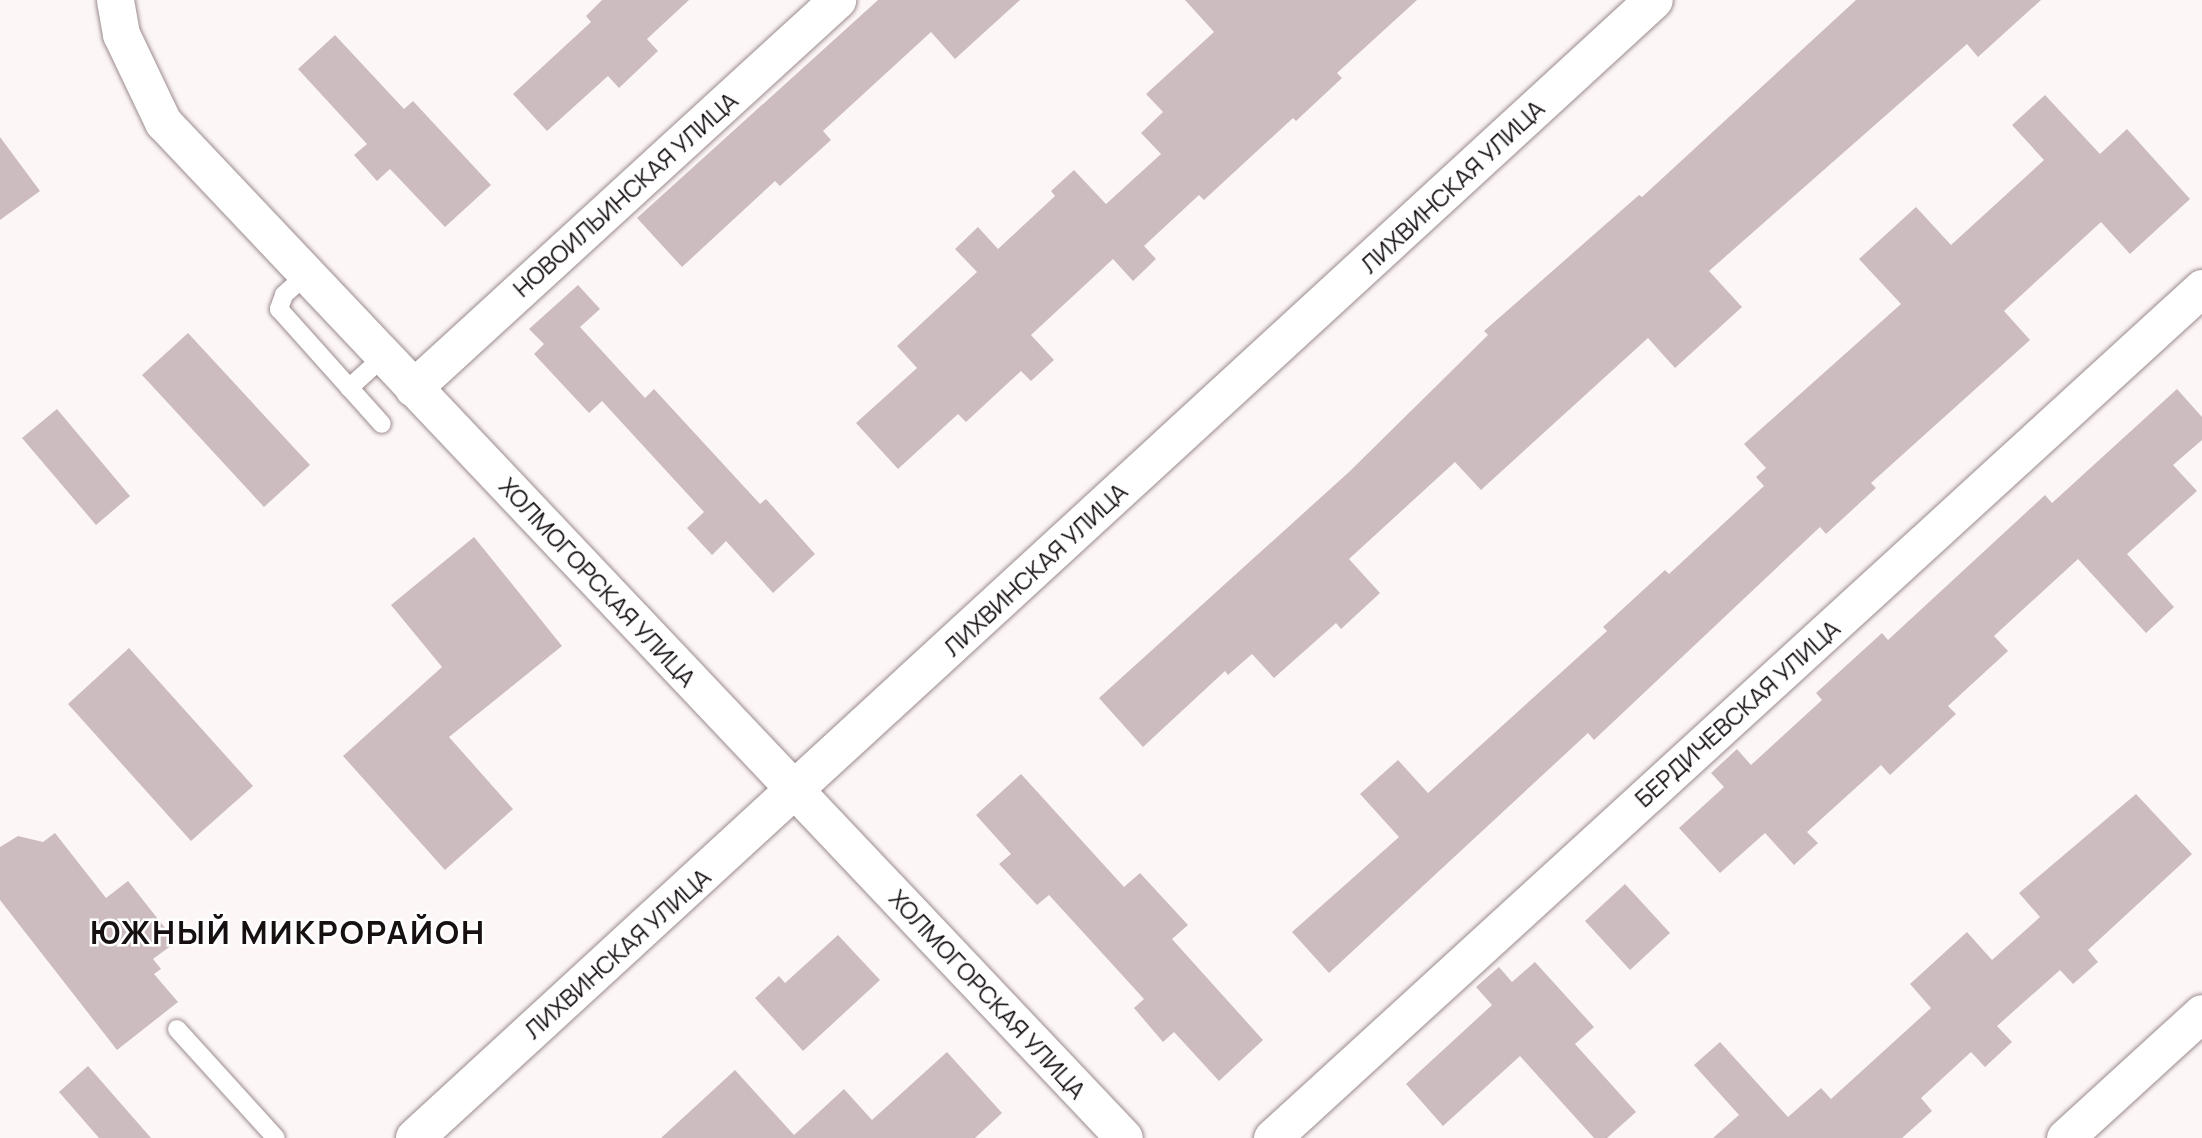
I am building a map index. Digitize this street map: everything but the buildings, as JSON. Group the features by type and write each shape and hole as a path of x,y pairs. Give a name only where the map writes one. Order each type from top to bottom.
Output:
{"main road":[{"name":"ЛИХВИНСКАЯ УЛИЦА","path":"415,1138 1654,0"}],"street":[{"name":"ХОЛМОГОРСКАЯ УЛИЦА","path":"116,0 121,34 163,122 1124,1138"},
{"name":"НОВОИЛЬИНСКАЯ УЛИЦА","path":"413,388 837,0"},
{"name":"БЕРДИЧЕВСКАЯ УЛИЦА","path":"1272,1138 2202,288"},
{"path":"2066,1138 2202,1013"}],"lane":[{"path":"307,274 284,295 278,309 382,424"},
{"path":"349,388 383,356"},
{"path":"177,1029 276,1138"}],"district":[{"name":"ЮЖНЫЙ МИКРОРАЙОН","path":"288,932"}]}
